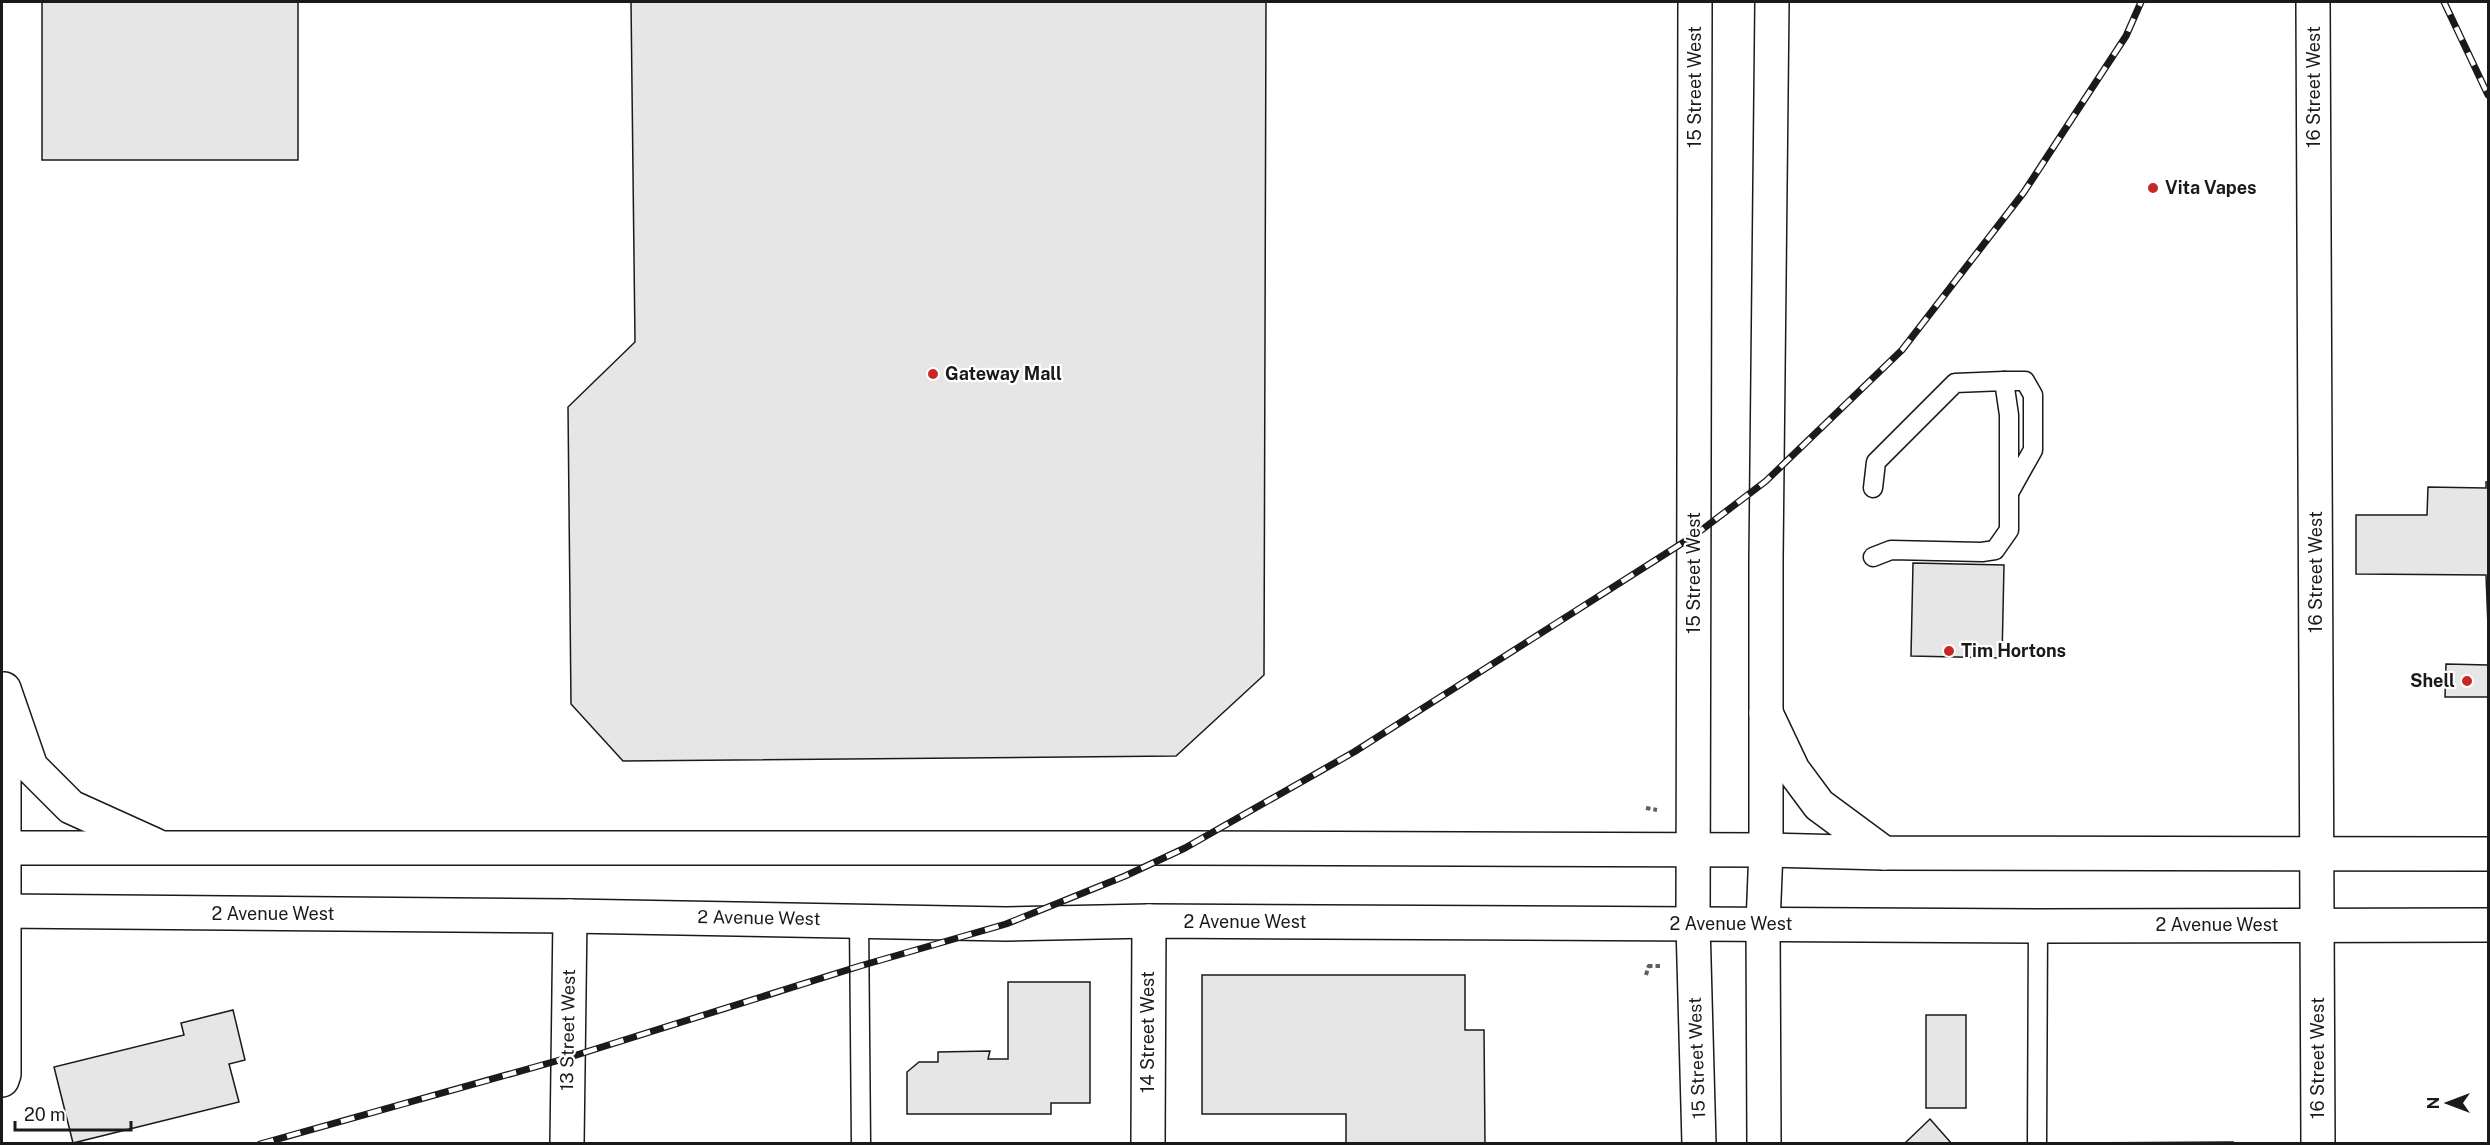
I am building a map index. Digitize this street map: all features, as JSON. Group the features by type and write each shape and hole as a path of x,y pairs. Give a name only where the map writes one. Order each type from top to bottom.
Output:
{"main road":[{"name":"15 Street West","path":"1695,2 1692,850 1700,1143"},
{"path":"1764,1143 1763,924 1766,850 1772,2"},
{"name":"16 Street West","path":"2313,2 2318,1143"},
{"path":"3,685 31,767 71,807 165,850"},
{"path":"2,1080 4,1074 3,685"},
{"path":"1766,713 1793,770 1819,805 1884,853"},
{"path":"3,848 165,850 1197,848 1766,850 1884,853 2488,854"},
{"name":"2 Avenue West","path":"3,911 570,916 1006,924 1149,921 2038,926 2488,925"},
{"name":"13 Street West","path":"567,1143 570,916"},
{"name":"14 Street West","path":"1148,1143 1149,921"}],"lane":[{"path":"1873,557 1891,550 1982,552 1995,549 2009,530 2009,415 2004,381"},
{"path":"1873,488 1876,462 1955,383 2025,381 2032,395 2032,450 2009,495"},
{"path":"859,920 861,1143"},
{"path":"2037,1143 2038,926"}],"path":[{"path":"1646,975 1650,960"}],"building":[{"path":"42,2 298,2 298,160 42,160"},
{"name":"Gateway Mall","path":"631,2 1266,2 1264,675 1176,756 623,761 571,704 568,407 635,342"},
{"path":"2486,482 2488,482 2488,627 2486,575 2356,574 2356,515 2427,515 2428,487 2486,488"},
{"path":"1913,563 2004,565 2002,658 1911,656"},
{"name":"Shell","path":"2446,664 2488,665 2488,697 2445,697"},
{"path":"1202,975 1465,975 1465,1030 1484,1030 1485,1144 1346,1144 1346,1114 1202,1114"},
{"path":"1008,982 1090,982 1090,1103 1051,1103 1051,1114 907,1114 907,1072 919,1062 938,1062 938,1052 990,1051 988,1059 1008,1059"},
{"path":"233,1010 245,1060 229,1064 239,1102 73,1143 54,1067 184,1035 181,1023"},
{"path":"1926,1015 1966,1015 1966,1108 1926,1108"},
{"path":"1930,1119 1952,1144 1904,1144"},
{"path":"2233,1142 2233,1144 2067,1143"}],"railway":[{"path":"260,1144 567,1058 860,966 1006,924 1125,876 1185,848 1354,752 1695,535 1766,481 1902,350 2024,192 2126,36 2141,2"},
{"path":"2444,2 2488,95"}],"place":[{"name":"Vita Vapes","path":"2153,188"},
{"name":"Gateway Mall","path":"933,374"},
{"name":"Tim Hortons","path":"1949,651"},
{"name":"Shell","path":"2467,681"}]}
